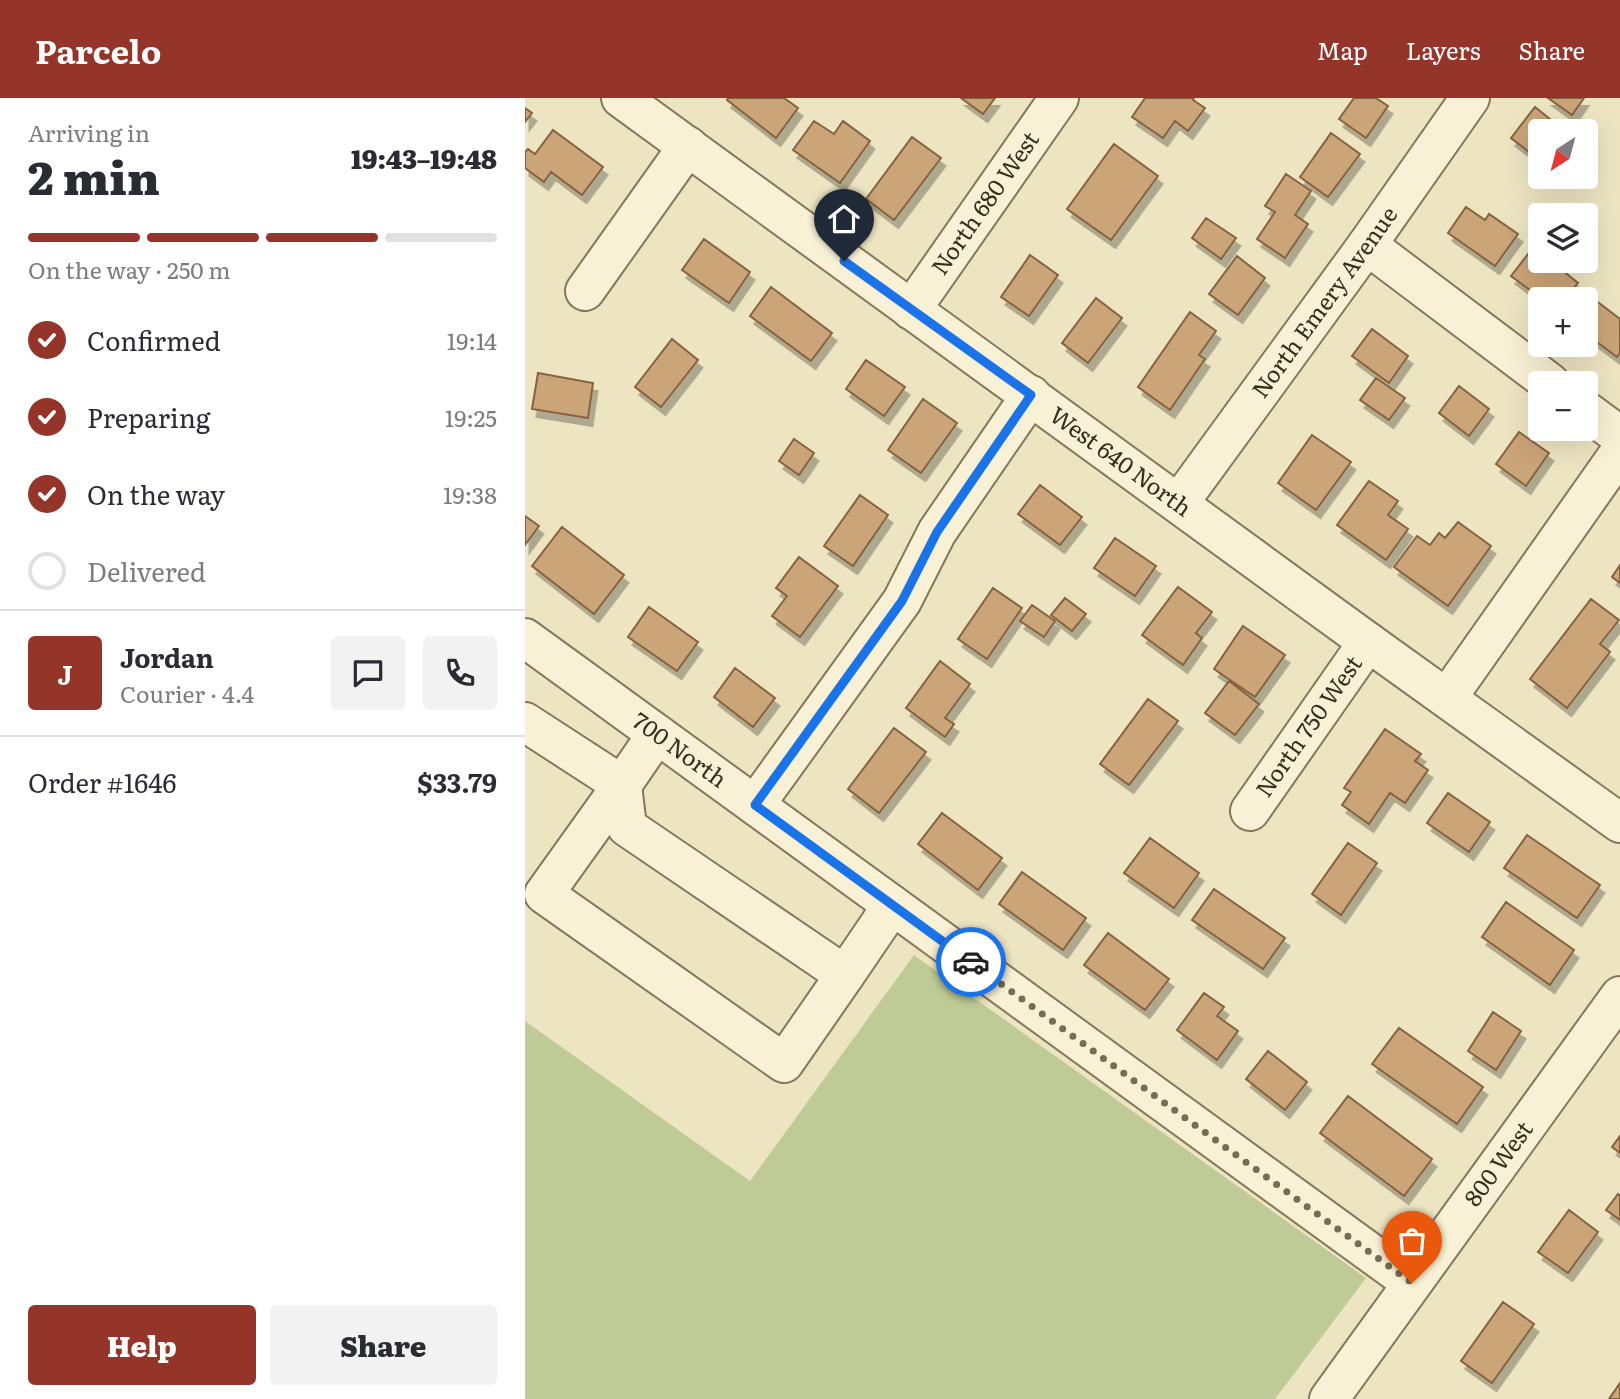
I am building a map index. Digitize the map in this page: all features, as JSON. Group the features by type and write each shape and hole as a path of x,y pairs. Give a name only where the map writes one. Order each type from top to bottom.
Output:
{"street":[{"name":"West 640 North","path":"621,98 1620,823"},
{"name":"North 680 West","path":"911,310 1059,98"},
{"name":"North Emery Avenue","path":"1179,503 1367,246 1470,98"},
{"path":"585,291 688,146"},
{"path":"1367,246 1534,371"},
{"path":"755,805 902,601 937,532 1031,395"},
{"path":"1598,420 1620,436"},
{"path":"1447,698 1620,452"},
{"name":"700 North","path":"525,638 1412,1283"},
{"name":"North 750 West","path":"1250,811 1368,642"},
{"path":"525,722 622,785"},
{"path":"657,734 544,894 784,1063 891,904"},
{"path":"622,785 627,827 845,975"},
{"name":"800 West","path":"1329,1399 1620,996"}],"green space":[{"path":"914,955 1366,1278 1275,1399 525,1399 525,1021 750,1181"}],"building":[{"path":"784,98 798,108 776,138 727,100"},
{"path":"961,98 995,98 983,114"},
{"path":"1145,98 1194,98 1193,100 1205,108 1188,131 1175,121 1163,138 1132,117"},
{"path":"1354,98 1376,98 1388,106 1366,138 1339,119"},
{"path":"1548,98 1584,98 1572,115"},
{"path":"1535,107 1550,119 1528,119 1528,151 1511,138"},
{"path":"525,108 532,113 525,122"},
{"path":"814,121 834,134 843,121 870,141 840,183 793,150"},
{"path":"553,130 603,167 582,195 551,172 544,182 525,168 525,152 528,149 535,154"},
{"path":"1331,133 1360,154 1328,197 1300,177"},
{"path":"912,137 941,158 894,220 866,199"},
{"path":"1114,144 1158,176 1111,240 1067,209"},
{"path":"1286,174 1311,191 1295,215 1308,224 1285,258 1257,239 1275,212 1265,206"},
{"path":"1466,207 1485,220 1489,214 1518,234 1495,266 1448,233"},
{"path":"1206,218 1236,238 1221,259 1192,238"},
{"path":"704,239 750,272 729,303 682,270"},
{"path":"1528,254 1528,273 1566,273 1578,283 1575,287 1528,289 1511,276"},
{"path":"1030,255 1058,275 1029,316 1001,297"},
{"path":"1237,256 1265,278 1238,315 1209,294"},
{"path":"771,287 832,333 811,361 750,316"},
{"path":"1096,298 1122,318 1088,363 1062,343"},
{"path":"1598,302 1620,319 1620,353 1617,357 1598,343"},
{"path":"1190,312 1216,331 1199,355 1205,359 1170,410 1138,387"},
{"path":"1372,329 1408,356 1389,383 1352,356"},
{"path":"672,339 698,360 661,407 635,387"},
{"path":"866,360 905,387 884,416 846,389"},
{"path":"538,373 593,383 588,418 532,409"},
{"path":"1376,378 1405,398 1389,420 1360,400"},
{"path":"1459,386 1489,409 1469,436 1439,413"},
{"path":"923,399 957,423 921,473 888,450"},
{"path":"1519,432 1528,441 1549,453 1526,486 1496,464"},
{"path":"1312,435 1351,462 1316,510 1278,483"},
{"path":"794,439 814,453 799,475 779,461"},
{"path":"1369,481 1398,501 1388,515 1408,529 1386,560 1337,525"},
{"path":"1040,485 1082,517 1060,545 1018,514"},
{"path":"860,495 888,515 853,566 824,546"},
{"path":"525,516 539,526 525,545"},
{"path":"1458,522 1491,546 1448,606 1394,567 1417,536 1430,545 1439,533 1445,538"},
{"path":"562,527 624,575 594,614 532,566"},
{"path":"1115,538 1156,566 1135,596 1094,568"},
{"path":"799,557 838,586 800,637 772,616 787,596 776,588"},
{"path":"1620,565 1620,583 1612,577"},
{"path":"1178,587 1212,612 1196,633 1202,638 1183,665 1142,635"},
{"path":"993,588 1022,608 987,659 958,639"},
{"path":"1065,598 1086,614 1072,631 1051,615"},
{"path":"1591,599 1619,620 1600,644 1610,652 1567,708 1530,679"},
{"path":"1032,605 1055,621 1044,637 1020,621"},
{"path":"649,607 698,642 677,671 628,637"},
{"path":"1243,626 1285,655 1255,697 1214,669"},
{"path":"940,661 970,684 945,718 954,724 945,737 906,708"},
{"path":"735,668 775,698 753,727 714,697"},
{"path":"1229,681 1259,704 1235,735 1205,713"},
{"path":"1148,699 1178,721 1129,785 1100,764"},
{"path":"894,728 926,752 879,813 848,789"},
{"path":"1385,729 1421,754 1415,761 1428,770 1405,803 1390,793 1369,824 1342,805 1351,792 1344,788"},
{"path":"1448,793 1490,822 1469,852 1427,823"},
{"path":"942,813 1002,858 978,890 918,844"},
{"path":"1527,835 1600,885 1577,918 1504,868"},
{"path":"1150,838 1199,873 1174,908 1124,873"},
{"path":"1348,843 1377,863 1341,915 1312,894"},
{"path":"1022,872 1086,918 1063,950 999,904"},
{"path":"1214,889 1285,938 1263,969 1192,920"},
{"path":"1506,902 1574,950 1550,985 1482,937"},
{"path":"1108,933 1169,979 1145,1010 1084,965"},
{"path":"1204,993 1224,1007 1217,1016 1238,1031 1217,1060 1177,1030"},
{"path":"1493,1012 1521,1031 1496,1070 1468,1051"},
{"path":"1399,1028 1483,1087 1457,1124 1372,1064"},
{"path":"1268,1051 1307,1082 1285,1110 1246,1079"},
{"path":"1348,1096 1432,1159 1404,1196 1320,1133"},
{"path":"1620,1136 1620,1153 1612,1147"},
{"path":"1618,1194 1620,1196 1620,1220 1606,1210"},
{"path":"1569,1210 1598,1232 1568,1273 1538,1252"},
{"path":"1503,1302 1534,1324 1492,1383 1461,1361"},
{"path":"1620,1383 1620,1399 1609,1399"}],"way so far":[{"path":"971,962 1412,1283"}],"route":[{"path":"844,261 1031,395 937,532 902,601 755,805 971,962"}]}
